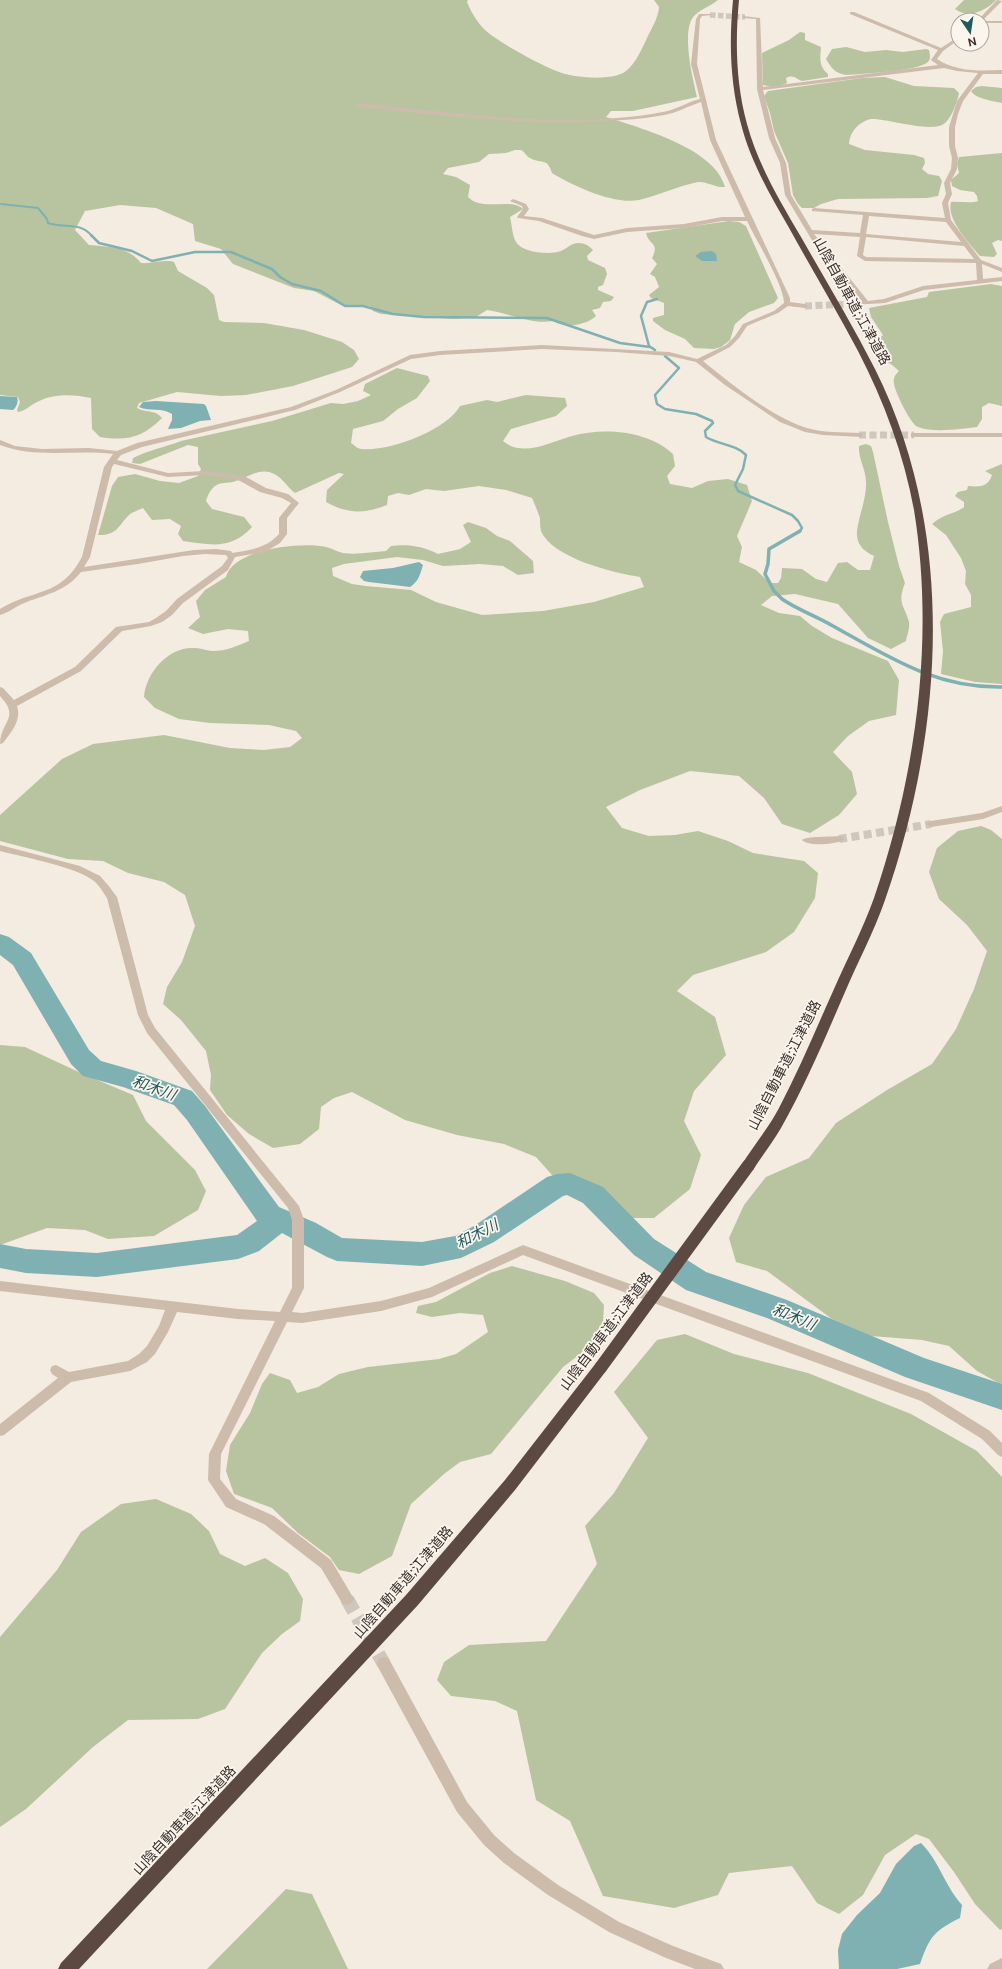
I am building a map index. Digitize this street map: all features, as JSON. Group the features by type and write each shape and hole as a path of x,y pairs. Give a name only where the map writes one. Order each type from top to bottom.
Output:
{"highway":[{"name":"山陰自動車道;江津道路","path":"68,1969 412,1600 510,1485 601,1367 748,1166 775,1126 813,1051 880,899 897,841 918,743 925,683 925,568 918,510 905,460 889,411 874,376 850,327 778,204 758,162 745,126 738,94 734,62 732,28 736,0"}],"street":[{"path":"988,12 1000,0"},
{"path":"852,13 941,50"},
{"path":"698,361 728,346 737,338 745,325 776,312 786,304 787,298 713,140 694,64 698,19 701,15 710,15"},
{"path":"745,16 758,18 760,89 772,138 783,163 788,195 809,232 867,303"},
{"path":"990,22 1002,22"},
{"path":"944,66 934,60 934,58 941,50 950,44"},
{"path":"760,89 944,66 982,72 1002,72"},
{"path":"980,281 979,262 948,220 945,203 949,194 947,183 954,169 955,158 952,146 952,127 960,101 982,72"},
{"path":"359,106 512,118 572,120 664,114 703,100"},
{"path":"513,201 524,205 526,209 520,217 540,219 590,237 607,236 638,229 684,226 722,219 750,219"},
{"path":"814,210 948,220"},
{"path":"866,214 860,256 865,259 979,262 1002,270"},
{"path":"809,232 967,244"},
{"path":"853,304 893,299 923,288 1002,279"},
{"path":"786,304 805,306"},
{"path":"0,613 15,603 61,587 80,570 86,557 108,467 118,453 140,445 293,409 338,391 398,361 429,354 508,348 567,348 669,354 698,361 716,376 782,421 805,430 823,433 859,435"},
{"path":"914,435 1001,436"},
{"path":"0,442 12,447 28,450 102,450 118,453"},
{"path":"80,570 199,551 223,552 231,556 262,550 277,542 283,534 284,518 295,503 285,496 263,490 244,479 231,476 204,473 168,475 111,461"},
{"path":"12,705 78,670 119,630 151,624 159,620 169,613 180,601 226,568 230,562 231,556"},
{"path":"0,690 12,705 15,715 11,726 0,741"},
{"path":"931,824 983,816 1002,809"},
{"path":"808,840 824,841 839,839"},
{"path":"0,848 77,868 97,878 105,887 114,903 128,951 143,1015 151,1030 293,1206 298,1220 298,1288 215,1454 214,1480 231,1503 268,1520 326,1564 347,1598"},
{"path":"0,1286 238,1314 302,1318 381,1306 432,1292 496,1261 523,1250 925,1397 986,1435 1002,1451"},
{"path":"0,1431 68,1377 130,1366 143,1358 151,1350 164,1328 173,1306"},
{"path":"56,1370 68,1377"},
{"path":"384,1664 462,1808 489,1840 509,1858 553,1890 614,1927 670,1953 716,1969"},
{"path":"995,1969 1002,1966"}],"green space":[{"path":"0,0 468,0 467,2 470,9 482,27 491,35 511,48 562,73 595,78 620,74 626,71 632,64 641,51 657,15 659,7 654,0 718,0 695,15 688,31 689,54 697,97 633,111 611,111 606,117 656,134 692,151 707,161 718,173 725,187 698,182 639,200 618,200 582,189 552,173 546,163 530,158 521,150 489,154 479,162 448,168 443,174 456,177 470,185 468,197 474,201 481,204 511,204 523,209 510,217 516,242 524,249 552,253 563,250 572,244 579,243 587,245 593,250 587,256 588,260 605,268 607,274 603,285 598,287 598,290 614,297 611,301 603,302 600,308 592,310 596,316 592,319 575,325 564,325 554,321 545,322 529,320 487,310 476,317 453,319 381,314 373,311 370,306 341,305 314,291 294,288 233,264 221,249 195,241 193,224 156,208 120,205 85,211 75,230 89,245 124,250 136,257 141,263 167,261 174,262 178,271 207,288 214,295 219,320 224,322 264,323 304,330 342,342 354,350 359,359 352,367 293,386 246,395 221,396 177,392 139,403 137,408 156,413 162,418 155,425 141,434 118,439 100,437 92,429 91,398 70,395 48,397 18,412 17,410 20,402 18,397 0,395"},
{"path":"964,0 996,0 992,4 977,12 960,12 955,9"},
{"path":"800,32 805,33 805,40 821,47 821,62 823,69 828,74 828,77 802,81 791,76 786,78 787,83 781,85 763,85 762,53 789,40"},
{"path":"846,47 865,52 886,50 903,52 926,49 929,50 930,58 928,62 914,68 889,72 846,75 834,70 826,59 832,49"},
{"path":"885,77 914,86 954,88 959,93 956,105 950,118 939,126 920,126 870,119 855,128 850,139 849,144 865,150 914,155 924,158 925,163 922,169 928,174 939,176 942,181 938,196 927,198 838,199 821,204 814,208 802,208 793,195 788,163 774,131 764,96 768,91 862,78"},
{"path":"982,86 1002,88 1002,103 981,98 973,94 971,91 976,87"},
{"path":"1002,153 1002,241 998,240 992,243 997,254 994,257 980,256 960,231 955,223 950,209 951,202 975,202 978,201 977,196 974,192 960,190 952,186 951,180 959,173 957,164 959,157"},
{"path":"729,221 739,222 746,226 778,298 774,303 749,312 735,324 730,340 721,347 714,349 694,348 685,339 665,330 653,321 653,318 664,315 664,303 651,298 649,295 659,287 655,277 650,274 657,264 652,258 655,249 654,246 647,237 646,233"},
{"path":"991,284 1002,286 1002,406 989,403 982,407 982,419 977,427 931,430 918,427 911,421 895,388 894,378 899,371 875,351 874,347 877,341 883,335 871,317 869,308 927,297 929,292"},
{"path":"397,368 428,376 430,381 417,398 398,409 383,421 353,429 351,443 357,448 373,449 386,447 416,438 443,423 453,415 460,406 487,400 497,402 526,395 565,398 567,406 556,416 511,429 503,441 511,446 528,448 546,445 585,433 626,433 651,440 663,446 673,454 675,466 667,476 670,484 692,488 708,481 728,479 747,485 752,501 737,536 742,547 739,562 756,570 770,583 778,583 781,578 782,568 802,569 816,579 827,582 838,563 847,562 858,570 870,570 874,556 865,551 859,543 857,536 858,524 866,489 866,477 859,446 866,444 871,446 873,452 888,522 899,566 905,583 901,600 909,622 906,641 891,649 868,638 838,604 795,594 772,596 761,605 779,613 800,616 812,626 832,638 888,661 899,680 896,715 869,721 848,736 833,752 852,772 857,794 839,815 810,833 782,824 764,798 739,776 690,771 640,790 606,807 622,828 649,836 675,835 698,831 728,841 753,853 804,861 818,873 815,898 794,932 766,952 693,975 677,991 715,1017 726,1055 694,1091 684,1121 701,1155 690,1189 654,1218 625,1218 597,1187 552,1175 536,1157 504,1144 457,1135 405,1120 352,1092 334,1098 321,1107 319,1129 300,1144 273,1148 249,1134 227,1115 210,1090 211,1075 206,1051 181,1020 163,1004 167,987 182,962 195,926 185,895 164,882 128,873 103,861 68,859 0,841 0,815 62,759 93,744 164,735 230,748 264,750 290,747 302,738 296,731 269,725 210,723 179,719 155,708 144,697 149,679 154,670 160,662 176,651 200,648 218,651 249,641 248,631 228,629 203,634 188,628 200,617 196,601 205,590 226,577 231,567 254,554 270,549 301,545 315,545 348,554 354,554 386,551 391,546 403,545 421,547 438,554 460,549 471,542 463,525 468,522 486,528 497,536 510,541 533,561 534,573 518,575 503,566 480,564 443,566 423,560 397,557 344,564 332,568 333,576 352,584 411,590 436,602 482,615 543,611 594,602 644,587 640,577 615,572 585,563 557,549 547,541 541,531 540,518 532,498 506,490 479,486 444,491 426,489 409,495 398,493 388,496 387,505 379,508 363,511 349,511 326,502 327,490 344,474 339,473 295,493 273,473 264,471 255,473 237,481 217,485 208,495 206,501 212,509 244,517 252,527 244,534 228,543 203,544 183,541 178,534 181,526 170,519 152,520 143,508 130,514 116,530 110,534 98,535 112,486 118,477 135,474 160,481 179,483 198,476 201,469 198,464 198,447 188,445 140,464 132,463 133,458 181,441 272,421 331,403 343,404 358,401 371,395 363,391 365,384"},
{"path":"1002,464 1002,684 975,682 941,674 943,651 940,622 944,614 971,607 971,595 965,584 966,571 961,558 946,535 932,524 964,507 964,502 955,496 958,492 967,490 968,486 980,486 986,484 992,475 985,471"},
{"path":"981,826 991,830 1002,839 1002,1385 977,1371 949,1346 922,1340 871,1336 832,1319 767,1271 736,1262 729,1238 744,1205 766,1177 809,1158 836,1123 887,1090 932,1064 956,1029 974,989 987,951 967,925 939,899 929,872 937,848 958,831"},
{"path":"0,1045 25,1047 133,1095 146,1121 195,1170 206,1191 198,1210 154,1236 108,1239 85,1230 47,1228 0,1245"},
{"path":"512,1266 565,1281 594,1293 604,1305 603,1321 592,1345 563,1367 491,1454 460,1462 444,1474 411,1504 392,1556 359,1574 339,1570 330,1557 298,1533 272,1508 234,1494 226,1471 230,1445 250,1413 262,1384 270,1373 290,1380 297,1393 318,1387 339,1374 368,1367 439,1359 456,1354 488,1332 483,1315 460,1313 432,1317 416,1313 418,1306 436,1302 490,1273"},
{"path":"685,1334 734,1354 808,1373 911,1414 977,1451 1002,1477 1002,1929 1000,1930 975,1904 954,1872 929,1839 916,1834 885,1855 863,1895 839,1914 817,1903 792,1866 729,1873 718,1895 674,1908 603,1896 570,1821 536,1800 517,1711 495,1701 451,1696 437,1680 444,1662 469,1645 546,1641 597,1564 585,1526 614,1493 648,1438 614,1392 657,1340"},
{"path":"156,1499 191,1514 209,1531 220,1554 245,1566 265,1558 288,1573 303,1599 300,1621 282,1634 262,1653 225,1709 198,1719 128,1720 93,1747 26,1809 0,1827 0,1637 57,1570 81,1532 121,1504"},
{"path":"286,1889 312,1894 348,1969 207,1969"}],"water":[{"path":"712,251 716,254 717,261 702,261 695,256 701,252"},
{"path":"0,396 17,397 18,399 16,406 13,410 0,409"},
{"path":"156,401 204,404 211,420 200,421 181,428 168,429 172,420 172,414 164,411 139,407 143,402"},
{"path":"419,562 423,565 421,572 417,580 410,587 364,581 360,577 363,571 393,568"},
{"path":"921,1843 933,1858 951,1890 962,1905 960,1918 944,1927 934,1935 920,1964 897,1969 839,1969 838,1950 842,1934 857,1915 880,1893 896,1864 914,1846"}],"waterway":[{"path":"1,204 38,208 47,219 48,223 82,228 99,243 132,251 152,261 195,252 231,252 272,269 280,277 292,284 321,291 345,306 363,306 393,314 424,317 547,318 620,343 650,347"},
{"path":"655,350 649,346 641,316 647,302 657,299"},
{"path":"665,356 679,368 655,395 657,404 665,409 696,414 712,421 713,423 705,431 706,437 742,451 746,455 743,469 735,485 738,491 792,515 802,528 800,531"},
{"path":"800,531 769,549 768,564 765,574 774,591 782,599 827,622 874,649 913,668 955,682 978,686 1002,687"},
{"name":"和木川","path":"0,943 22,959 80,1057 92,1069 127,1078 183,1098 196,1113 269,1215 306,1231 337,1249 422,1254 461,1246 484,1234 557,1185 570,1184 593,1195 644,1247 696,1281 777,1309 916,1368 1002,1397"},
{"path":"0,1256 26,1261 97,1265 238,1247 249,1243 279,1220"}],"tunnel":[{"path":"710,15 745,17"},
{"path":"805,306 853,304"},
{"path":"859,435 914,435"},
{"path":"839,839 931,824"},
{"path":"347,1599 384,1664"}]}
